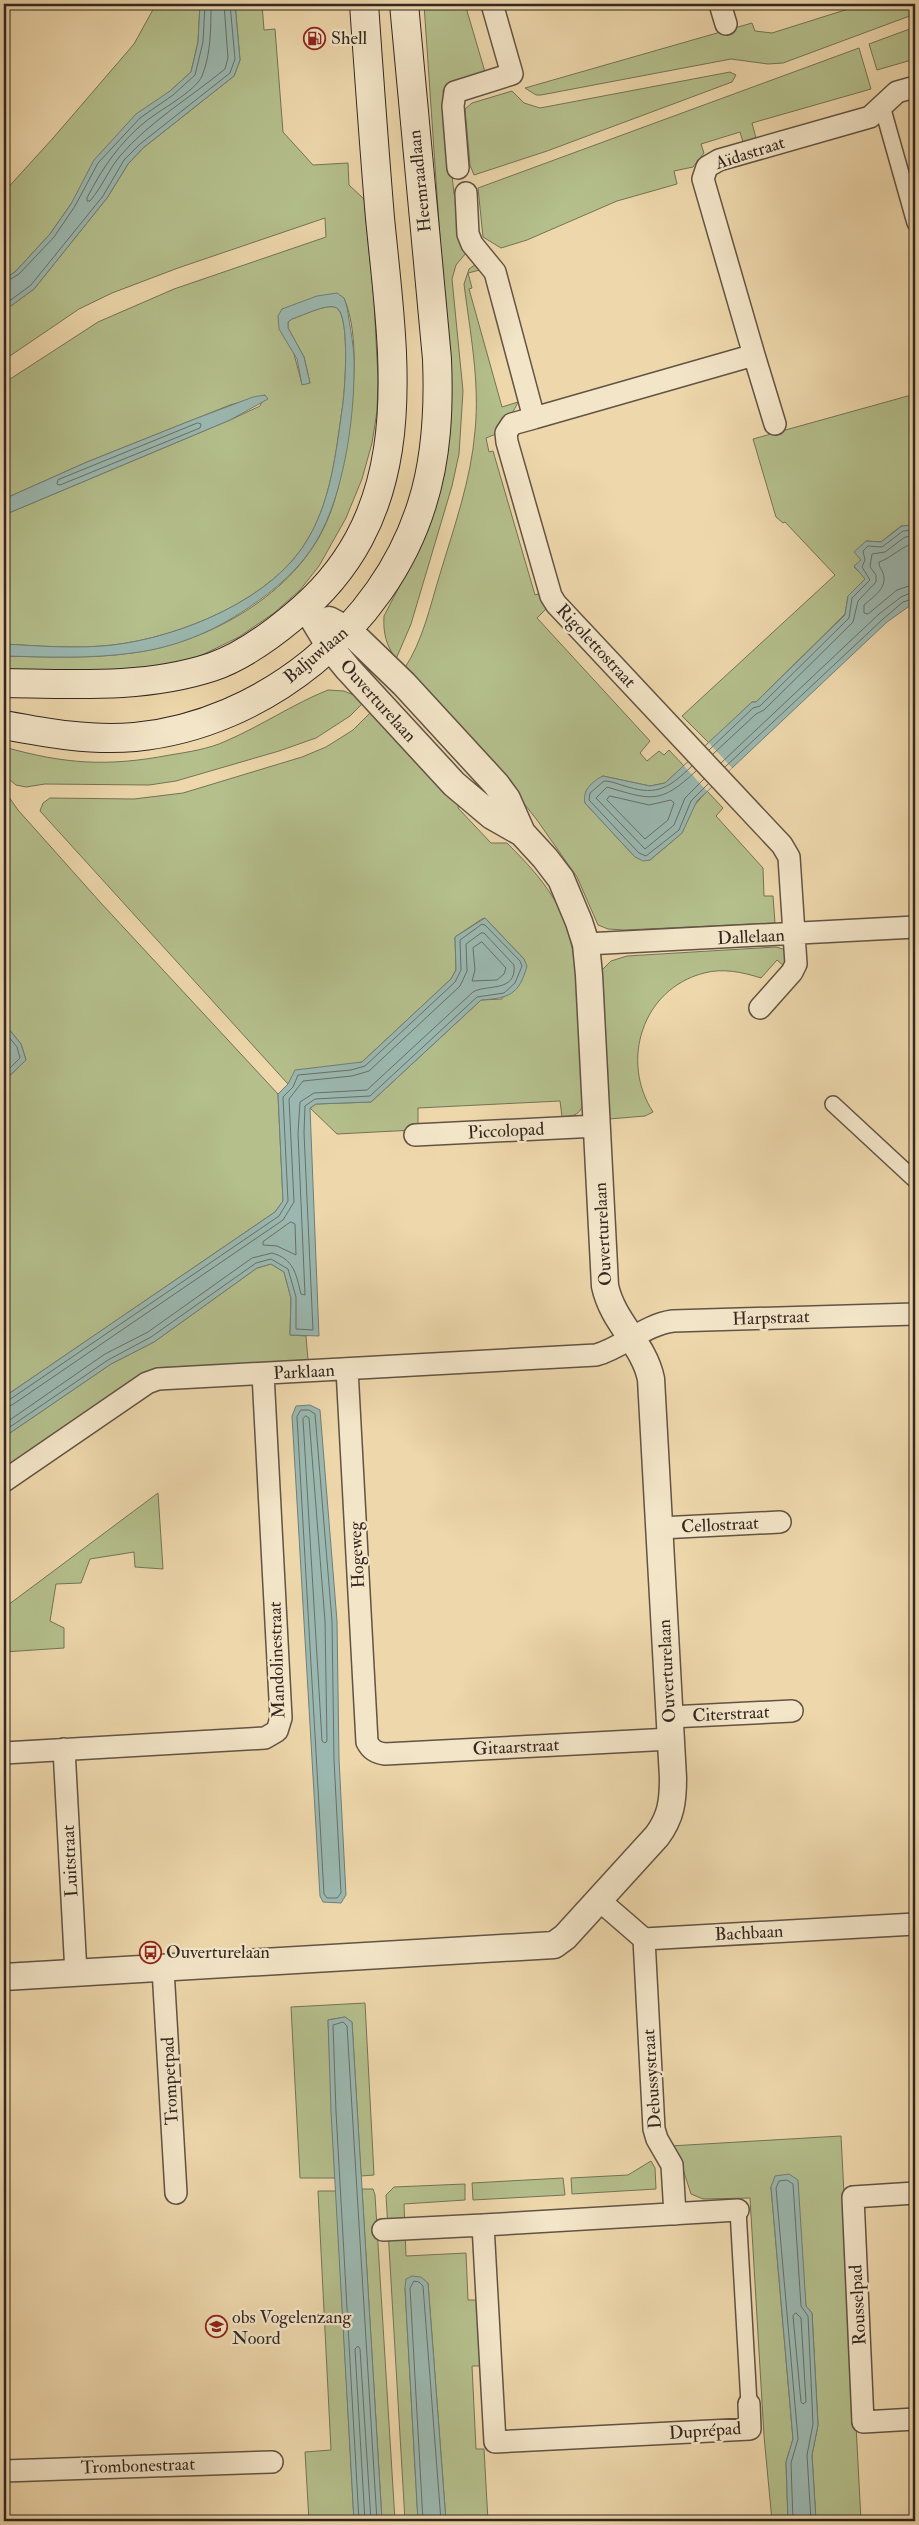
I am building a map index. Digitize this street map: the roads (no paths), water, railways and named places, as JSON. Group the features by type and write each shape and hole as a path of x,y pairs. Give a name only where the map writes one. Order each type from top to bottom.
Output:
{"main road":[{"path":"4,683 94,685 145,681 183,675 214,667 240,655 279,629 306,607 322,590 363,534 379,492 393,417 392,322 374,151 364,4"},
{"name":"Heemraadlaan","path":"404,4 437,359"},
{"name":"Baljuwlaan","path":"4,725 57,735 98,738 136,736 185,727 258,698 290,679 339,638 371,602 397,561 422,505 435,441 439,396 437,359"}],"street":[{"path":"458,168 453,106 455,92 512,74 492,4"},
{"path":"720,4 726,24"},
{"name":"Aïdastraat","path":"775,424 704,178 707,167 719,160 870,117 897,92 915,87"},
{"path":"882,106 915,223"},
{"path":"466,193 468,234 472,244 495,272 534,418 754,355"},
{"name":"Rigolettostraat","path":"534,418 512,424 506,433 551,596 556,604 721,778 786,851 791,870 796,964 792,972 760,1008"},
{"name":"Ouverturelaan","path":"4,1977 540,1947 554,1944 565,1937 667,1823 673,1796 651,1379 649,1368 613,1312 605,1286 586,944 580,922 561,879 522,833 492,816 454,784 339,638 306,607"},
{"name":"Dallelaan","path":"586,944 915,928"},
{"path":"833,1104 915,1180"},
{"name":"Piccolopad","path":"415,1135 597,1126"},
{"name":"Harpstraat","path":"631,1338 656,1324 673,1321 915,1314"},
{"name":"Parklaan","path":"4,1481 147,1383 158,1379 596,1355 631,1338"},
{"name":"Hogeweg","path":"347,1370 366,1742"},
{"name":"Mandolinestraat","path":"4,1753 265,1738 277,1732 280,1726 263,1374"},
{"name":"Cellostraat","path":"660,1528 780,1522"},
{"name":"Citerstraat","path":"670,1728 792,1711"},
{"name":"Gitaarstraat","path":"366,1742 374,1752 385,1754 670,1728"},
{"name":"Luitstraat","path":"64,1749 76,1973"},
{"path":"599,1900 644,1939"},
{"name":"Bachbaan","path":"644,1939 915,1924"},
{"name":"Debussystraat","path":"644,1939 654,2129 657,2139 672,2165 675,2214"},
{"name":"Trompetpad","path":"163,1969 176,2193"},
{"name":"Rousselpad","path":"915,2193 853,2197 863,2422 915,2419"},
{"name":"Duprépad","path":"383,2230 738,2210 750,2430 495,2442 484,2225"},
{"name":"Trombonestraat","path":"4,2471 272,2462"}],"water":[{"path":"200,4 235,4 240,60 234,76 143,148 128,164 107,198 34,289 4,311 4,280 16,271 50,234 71,204 94,160 136,114 170,91 191,72 198,42"},
{"path":"337,293 344,298 347,307 354,355 352,413 345,458 334,502 326,522 311,550 287,578 235,617 193,638 178,643 148,651 116,655 68,657 4,656 4,644 58,647 113,645 139,641 195,624 250,596 273,579 294,559 309,537 323,507 332,475 343,401 345,342 342,316 338,309 334,307 316,310 288,322 288,328 304,357 310,383 302,385 297,359 279,329 278,316 282,309 317,296"},
{"path":"265,395 268,399 230,420 4,515 4,499 87,462 187,422 253,397"},
{"path":"915,525 915,602 887,622 697,801 682,833 650,860 643,861 635,857 585,803 585,794 589,787 603,776 650,786 665,783 752,702 756,702 845,615 848,596 865,579 854,566 861,560 854,552 866,541 881,542 902,526"},
{"path":"485,918 524,959 527,966 524,976 516,989 506,996 481,1000 371,1102 316,1104 310,1108 319,1336 290,1335 291,1298 284,1272 271,1264 257,1268 154,1342 111,1364 4,1437 4,1397 275,1212 283,1201 278,1094 288,1084 295,1070 362,1062 451,979 456,970 455,937"},
{"path":"4,1023 21,1044 26,1060 4,1081"},
{"path":"310,1405 320,1410 337,1621 339,1759 346,1895 341,1903 323,1902 320,1896 292,1416 296,1406"},
{"path":"345,2017 352,2022 382,2521 354,2521 331,2112 328,2020"},
{"path":"789,2174 798,2180 806,2306 812,2313 818,2425 812,2455 816,2521 788,2521 786,2462 793,2439 771,2187 775,2176"},
{"path":"412,2276 421,2277 428,2283 446,2521 418,2521 405,2288 406,2279"}],"place":[{"name":"Shell","path":"315,38"},
{"name":"Ouverturelaan","path":"150,1952"},
{"name":"obs Vogelenzang Noord","path":"216,2327"}]}
